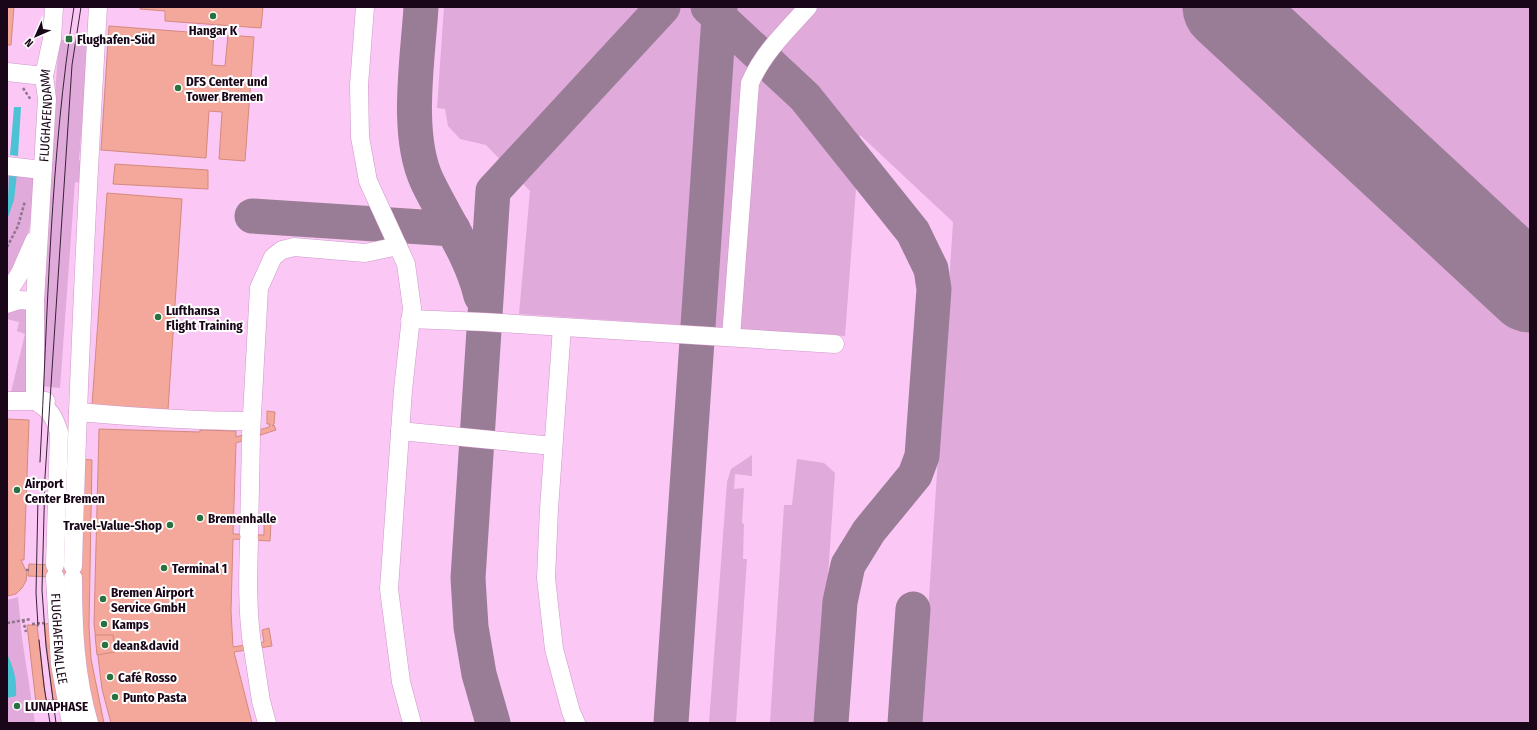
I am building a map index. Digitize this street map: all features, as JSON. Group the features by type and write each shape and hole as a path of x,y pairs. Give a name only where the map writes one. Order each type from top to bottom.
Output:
{"street":[{"name":"FLUGHAFENDAMM","path":"36,401 35,301 47,99 44,76 52,39 54,7"},
{"name":"FLUGHAFENALLEE","path":"71,723 60,664 64,577 77,431 98,7"},
{"path":"365,7 359,85 360,137 368,181 406,264 412,308 400,431 389,589 401,682 412,723"},
{"path":"732,337 750,83 755,72 775,43 808,7"},
{"path":"7,72 44,76"},
{"path":"7,166 42,170"},
{"name":"FLUGHAFENDAMM","path":"7,294 20,273 39,225"},
{"path":"267,723 261,701 249,625 248,586 251,430 259,288 273,257 282,250 294,248 365,253 398,246"},
{"path":"7,304 20,300 35,301"},
{"path":"410,319 835,344"},
{"path":"562,327 553,446 546,578 554,649 571,712 576,723"},
{"path":"7,401 43,401 60,407 72,421 77,431"},
{"path":"36,401 49,410 55,418 59,432 56,543 62,554 64,577"},
{"path":"78,412 167,420 184,418 251,430"},
{"path":"400,431 553,446"},
{"name":"FLUGHAFENALLEE","path":"64,577 85,720"}],"path":[{"path":"7,623 31,619"},
{"path":"23,620 26,632"}],"shaded area":[{"path":"7,7 1530,7 1530,723 7,723"},
{"path":"444,7 1530,7 1530,723 921,723 953,222 860,135 845,336 519,314 530,191 486,145 460,139 448,126 445,109 437,108"},
{"path":"59,39 89,45 79,160 82,161 80,183 75,182 60,388 39,386 49,177"},
{"path":"7,173 32,175 36,180 30,226 23,250 7,282"},
{"path":"29,305 26,366 29,393 7,394 7,392 11,392 25,334 17,331 19,322 7,319 7,307"},
{"path":"752,455 752,476 735,474 734,489 744,488 742,523 744,524 743,559 747,559 736,723 709,723 727,482 731,469"},
{"path":"797,459 824,463 835,473 818,723 770,723 784,505 792,505"},
{"path":"18,597 22,638 35,723 7,723 7,600"}],"water":[{"path":"14,107 21,107 18,156 10,155"},
{"path":"9,174 17,174 14,200 7,220"},
{"path":"7,654 12,664 16,685 16,696 7,698"}],"building":[{"path":"7,7 14,7 11,45 7,45"},
{"name":"Hangar K","path":"141,7 263,7 261,28 165,21 165,11 140,9"},
{"name":"DFS Center und Tower Bremen","path":"109,26 214,34 212,65 225,66 228,35 254,37 245,161 219,159 222,112 209,111 206,158 101,150"},
{"path":"115,164 208,170 208,189 113,184"},
{"path":"107,193 182,199 168,410 92,405"},
{"name":"Terminal 1","path":"267,411 275,412 274,424 272,426 274,425 276,430 236,443 233,534 264,535 264,522 271,523 270,541 233,539 231,611 233,647 264,642 262,630 269,628 272,646 234,652 252,723 111,723 102,689 94,624 99,429 200,432 200,430 236,431 236,437 269,427 270,424 267,424"},
{"name":"Airport Center Bremen","path":"7,419 29,420 24,560 21,560 27,573 26,581 22,588 16,594 8,596"},
{"path":"81,459 92,460 89,627 91,659 104,723 94,723 78,621"},
{"path":"29,564 78,566 78,578 28,576"},
{"path":"54,623 63,699 53,700 44,624"},
{"path":"27,625 37,625 46,701 36,703"},
{"name":"dean&david","path":"95,635 113,635 115,652 97,655"}],"taxiway":[{"path":"421,7 415,96 416,141 420,162 427,181 471,266 481,296"},
{"path":"493,723 479,674 471,627 468,578 493,191 663,7"},
{"path":"671,723 719,17 708,7"},
{"path":"720,7 719,17 805,97 913,232 931,269 934,289 922,456 915,475 869,531 848,565 840,602 831,723"},
{"path":"252,216 453,229"},
{"path":"905,723 913,609"}],"runway":[{"path":"1226,7 1530,289"}],"tram line":[{"path":"40,462 55,177 66,63 74,7"},
{"path":"56,723 46,646 42,590 45,477 72,65 81,7"},
{"path":"38,498 36,593 38,626"},
{"path":"39,640 50,723"}],"place":[{"name":"Hangar K","path":"213,16"},
{"name":"Flughafen-Süd","path":"69,39"},
{"name":"DFS Center und Tower Bremen","path":"178,88"},
{"name":"Lufthansa Flight Training","path":"158,317"},
{"name":"Airport Center Bremen","path":"17,490"},
{"name":"Bremenhalle","path":"200,518"},
{"name":"Travel-Value-Shop","path":"170,525"},
{"name":"Terminal 1","path":"164,568"},
{"name":"Bremen Airport Service GmbH","path":"103,599"},
{"name":"Kamps","path":"104,624"},
{"name":"dean&david","path":"105,645"},
{"name":"Café Rosso","path":"110,677"},
{"name":"Punto Pasta","path":"115,697"},
{"name":"LUNAPHASE","path":"17,706"}]}
